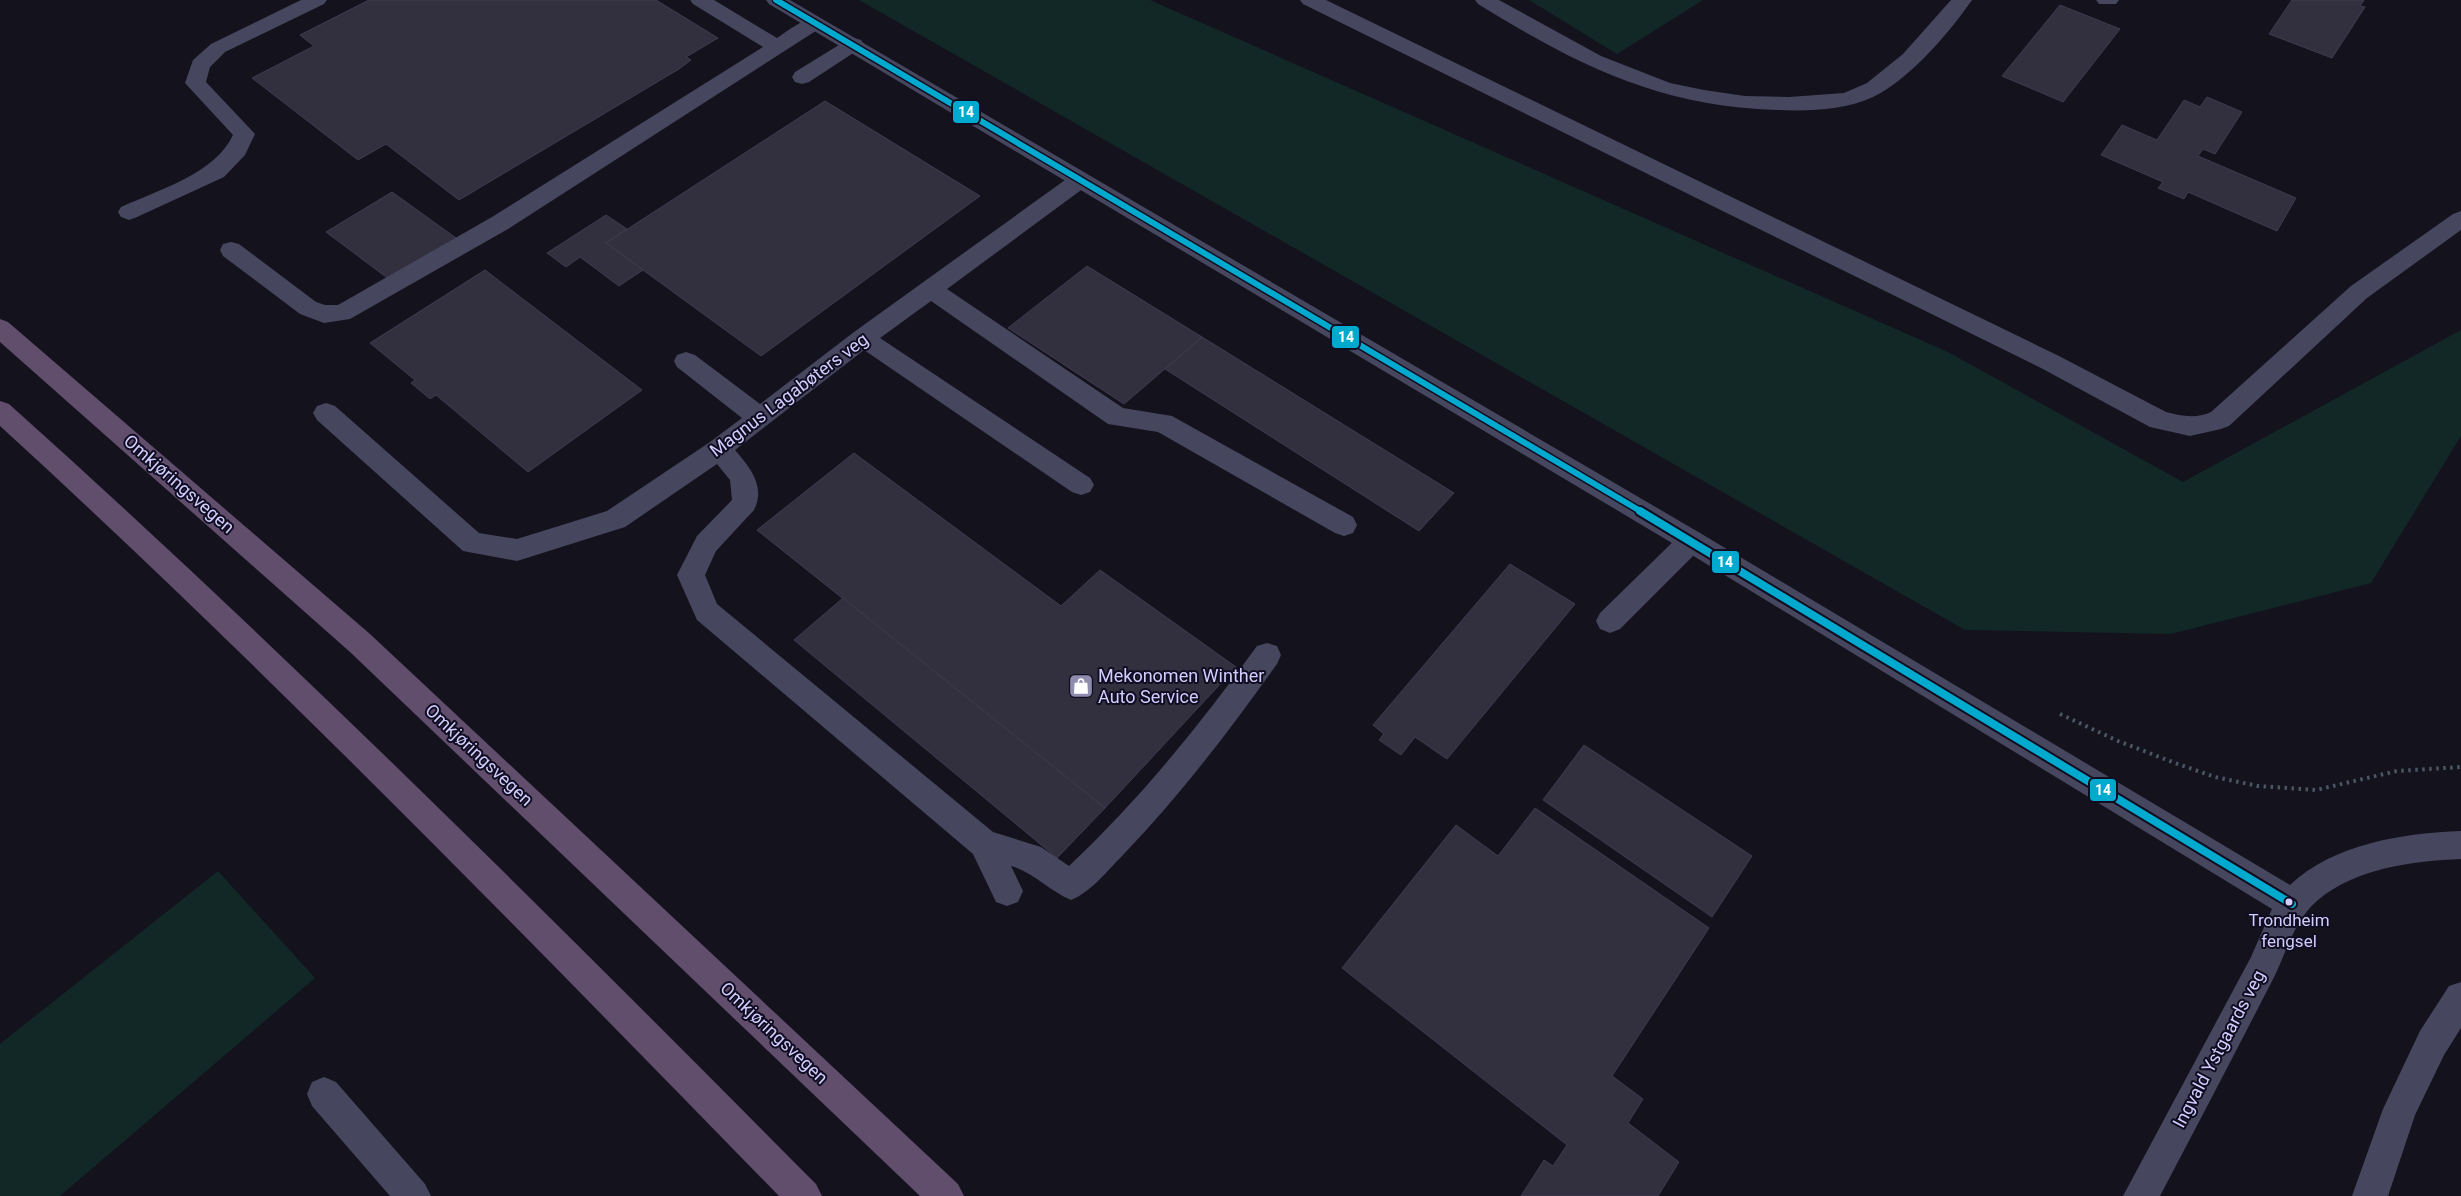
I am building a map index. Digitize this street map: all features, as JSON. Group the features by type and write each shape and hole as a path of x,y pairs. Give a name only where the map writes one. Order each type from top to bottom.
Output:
{"highway":[{"name":"Omkjøringsvegen","path":"0,328 360,643 946,1196"},
{"path":"1,411 194,588 434,822 804,1196"}],"street":[{"path":"129,212 216,172 237,150 244,134 195,83 200,65 218,48 317,0"},
{"path":"700,0 777,47"},
{"path":"776,0 854,44 1080,180 1691,540 2292,904"},
{"path":"1310,0 2050,362 2159,420 2178,426 2194,427 2209,425 2220,419 2359,292 2415,250 2461,219"},
{"path":"1485,0 1580,56 1649,84 1726,102 1802,104 1831,101 1872,89 1909,60 1962,0"},
{"path":"230,250 308,308 324,314 342,313 500,223 815,23"},
{"path":"802,77 854,44"},
{"name":"Magnus Lagabøters veg","path":"326,414 472,543 517,550 616,518 719,449 759,416 863,338 1080,180"},
{"path":"931,289 1117,417 1163,422 1344,525"},
{"path":"863,338 1081,485"},
{"path":"686,361 759,416"},
{"path":"719,449 743,477 745,503 706,544 691,575 707,612 984,844 1030,858 1071,885 1101,857 1158,797 1212,731 1267,655"},
{"path":"1610,621 1691,540"},
{"path":"984,844 1007,891"},
{"name":"Ingvald Ystgaards veg","path":"2141,1196 2266,962 2292,904 2318,882 2352,866 2396,851 2461,845"},
{"path":"2370,1196 2400,1109 2432,1043 2461,998"},
{"path":"324,1094 413,1196"}],"path":[{"path":"2058,713 2118,741 2175,763 2215,777 2258,786 2316,790 2397,771 2461,767"}],"green space":[{"path":"859,0 1150,0 1948,352 2183,482 2461,330 2461,436 2371,583 2171,634 1965,630"},
{"path":"1529,0 1703,0 1617,54"},
{"path":"218,871 315,978 60,1196 0,1196 0,1044"}],"building":[{"path":"369,0 656,0 718,38 686,57 691,60 679,69 459,200 386,144 358,160 252,78 314,46 300,35"},
{"path":"2292,0 2364,0 2360,6 2365,7 2332,58 2269,34"},
{"path":"2060,5 2120,29 2063,102 2002,76"},
{"path":"2207,97 2242,112 2215,154 2203,149 2198,156 2296,198 2277,231 2188,192 2184,199 2158,188 2163,182 2101,155 2122,125 2157,140 2184,100 2200,107"},
{"path":"825,101 980,196 761,356 606,243"},
{"path":"392,192 456,238 390,280 326,232"},
{"path":"606,215 627,229 606,243 643,270 619,286 580,257 566,267 547,253"},
{"path":"1087,266 1202,337 1124,404 1008,328"},
{"path":"485,270 642,390 528,472 436,395 430,399 411,383 415,380 370,343"},
{"path":"1202,337 1454,493 1419,531 1165,369"},
{"path":"854,453 1061,606 1100,570 1236,667 1105,808 757,530"},
{"path":"1510,564 1575,604 1447,759 1415,737 1401,755 1379,740 1384,734 1373,725"},
{"path":"843,598 1105,808 1057,858 794,640"},
{"path":"1584,745 1752,856 1712,917 1543,800"},
{"path":"1535,808 1709,928 1612,1076 1643,1099 1628,1123 1679,1162 1658,1196 1521,1196 1544,1160 1553,1166 1567,1145 1342,968 1456,825 1498,856"}],"transit line":[{"name":"14","path":"776,0 1691,541 2292,904"}],"place":[{"name":"Mekonomen Winther Auto Service","path":"1081,686"},
{"name":"Trondheim fengsel","path":"2289,902"}]}
